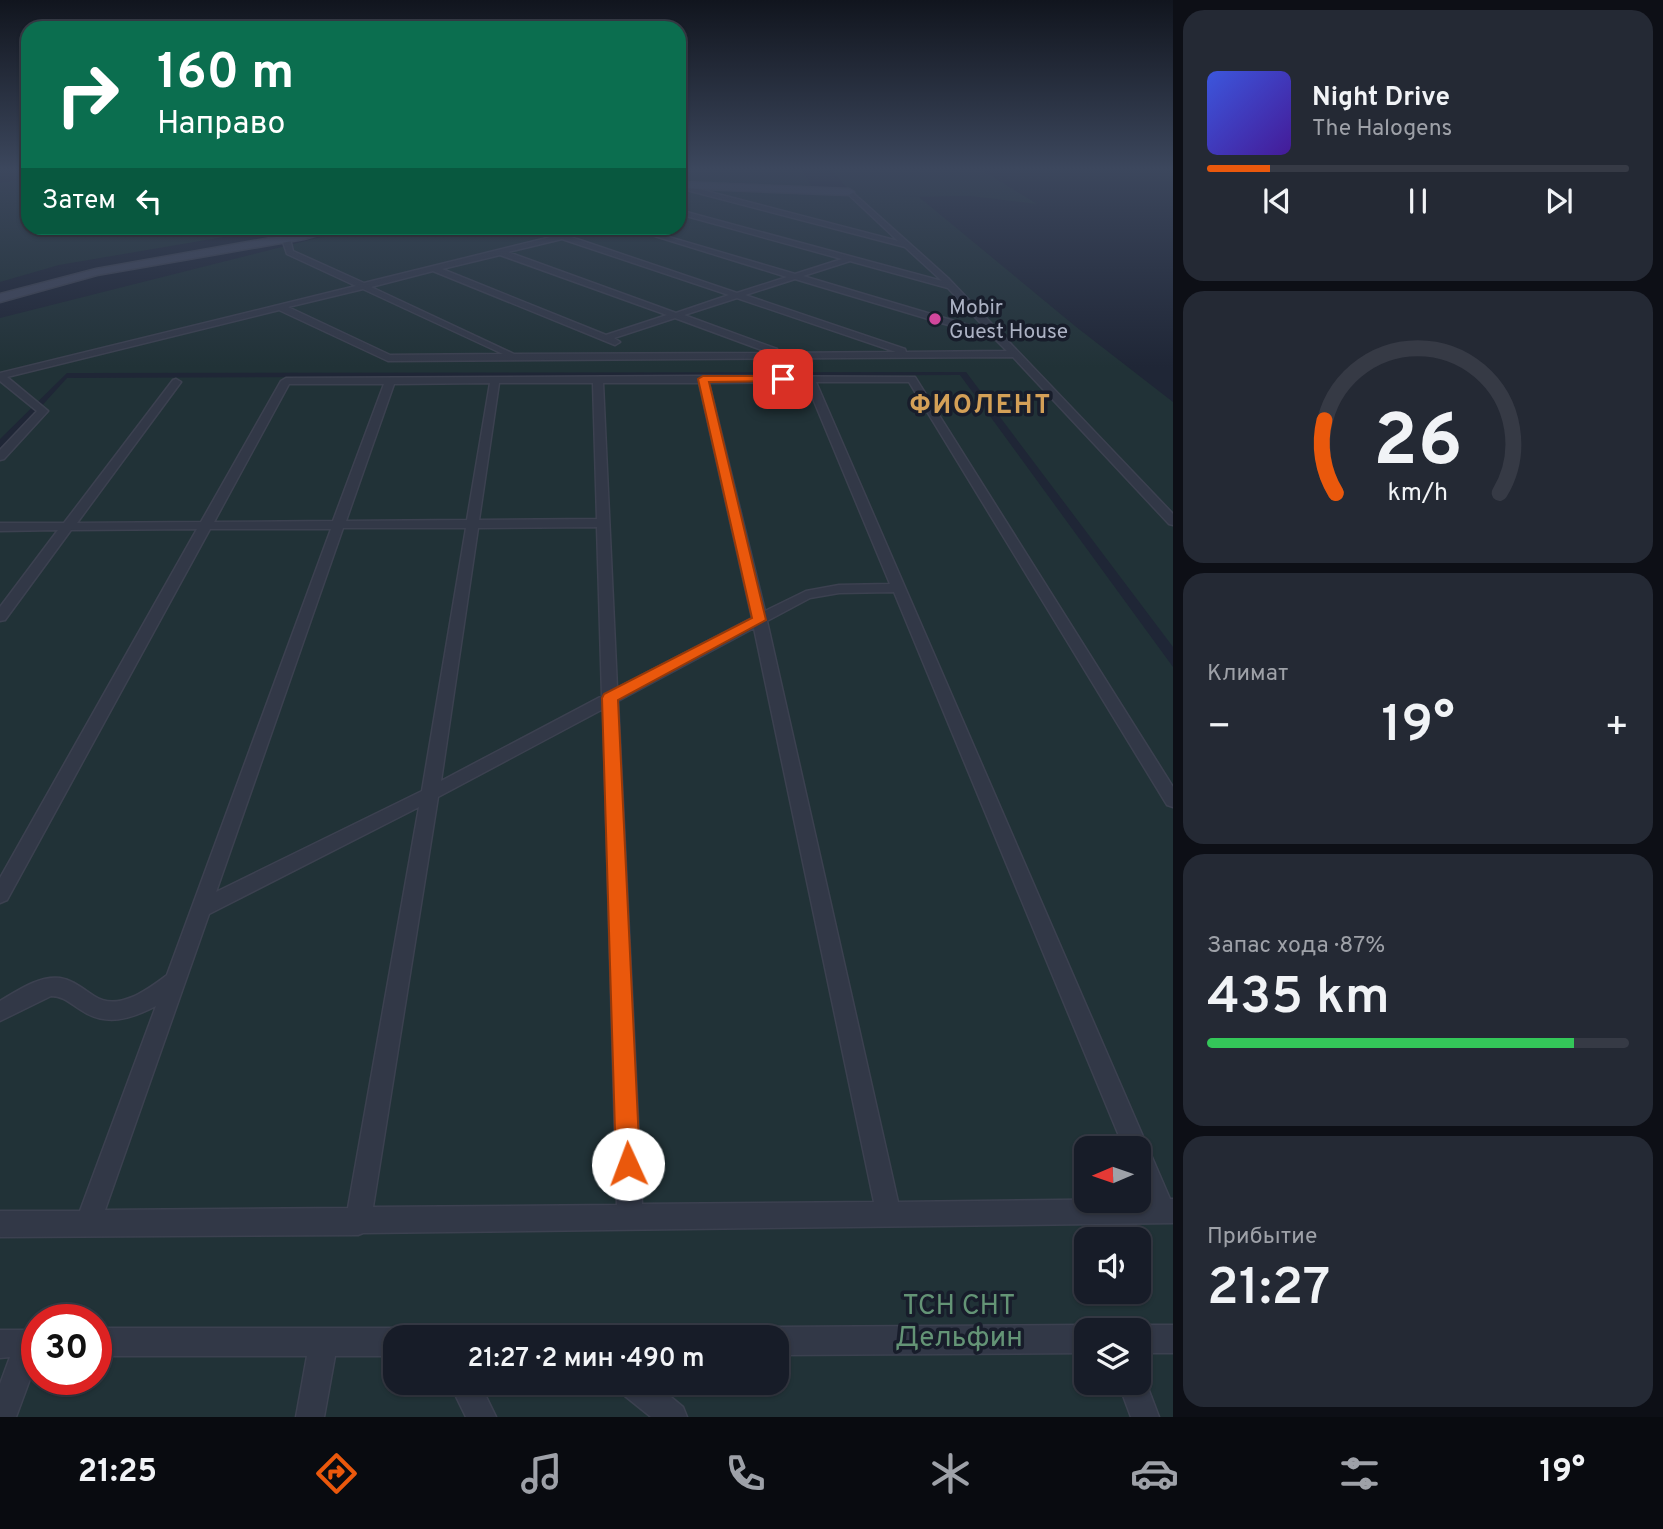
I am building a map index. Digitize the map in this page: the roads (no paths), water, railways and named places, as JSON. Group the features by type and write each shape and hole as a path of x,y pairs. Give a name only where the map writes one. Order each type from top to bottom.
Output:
{"main road":[{"path":"0,298 96,272 304,235"}],"street":[{"path":"0,376 567,235"},
{"path":"656,235 998,336"},
{"path":"766,235 952,287"},
{"path":"865,235 907,246"},
{"path":"895,235 952,287 1173,521"},
{"path":"563,236 914,355"},
{"path":"286,239 290,252 516,357"},
{"path":"500,252 786,355"},
{"path":"606,338 849,259"},
{"path":"435,269 650,355"},
{"path":"280,307 388,358 1015,354"},
{"path":"0,376 43,411 0,457"},
{"path":"703,379 759,620 889,1215"},
{"path":"810,379 1131,1136"},
{"path":"0,895 286,381 912,379 1173,801"},
{"path":"88,1224 390,380"},
{"path":"358,1222 430,794 495,380"},
{"path":"598,380 630,1219"},
{"path":"0,617 176,382"},
{"path":"0,527 603,523"},
{"path":"202,908 430,794 816,592 898,588"},
{"path":"0,1012 46,988 63,987 97,1010 125,1009 151,1000 175,981"},
{"path":"0,1224 1168,1211 1152,1181"},
{"path":"789,1341 1074,1339"},
{"path":"1151,1339 1173,1339"},
{"path":"112,1342 383,1342"},
{"path":"0,1344 21,1343"},
{"path":"310,1417 323,1343"},
{"path":"2,1417 21,1372"},
{"path":"470,1395 482,1417"},
{"path":"646,1395 673,1417"},
{"path":"1137,1395 1145,1417"}],"place":[{"name":"Mobir Guest House","path":"935,319"}],"district":[{"name":"ФИОЛЕНТ","path":"981,404"}],"park label":[{"name":"ТСН СНТ Дельфин","path":"959,1320"}]}
